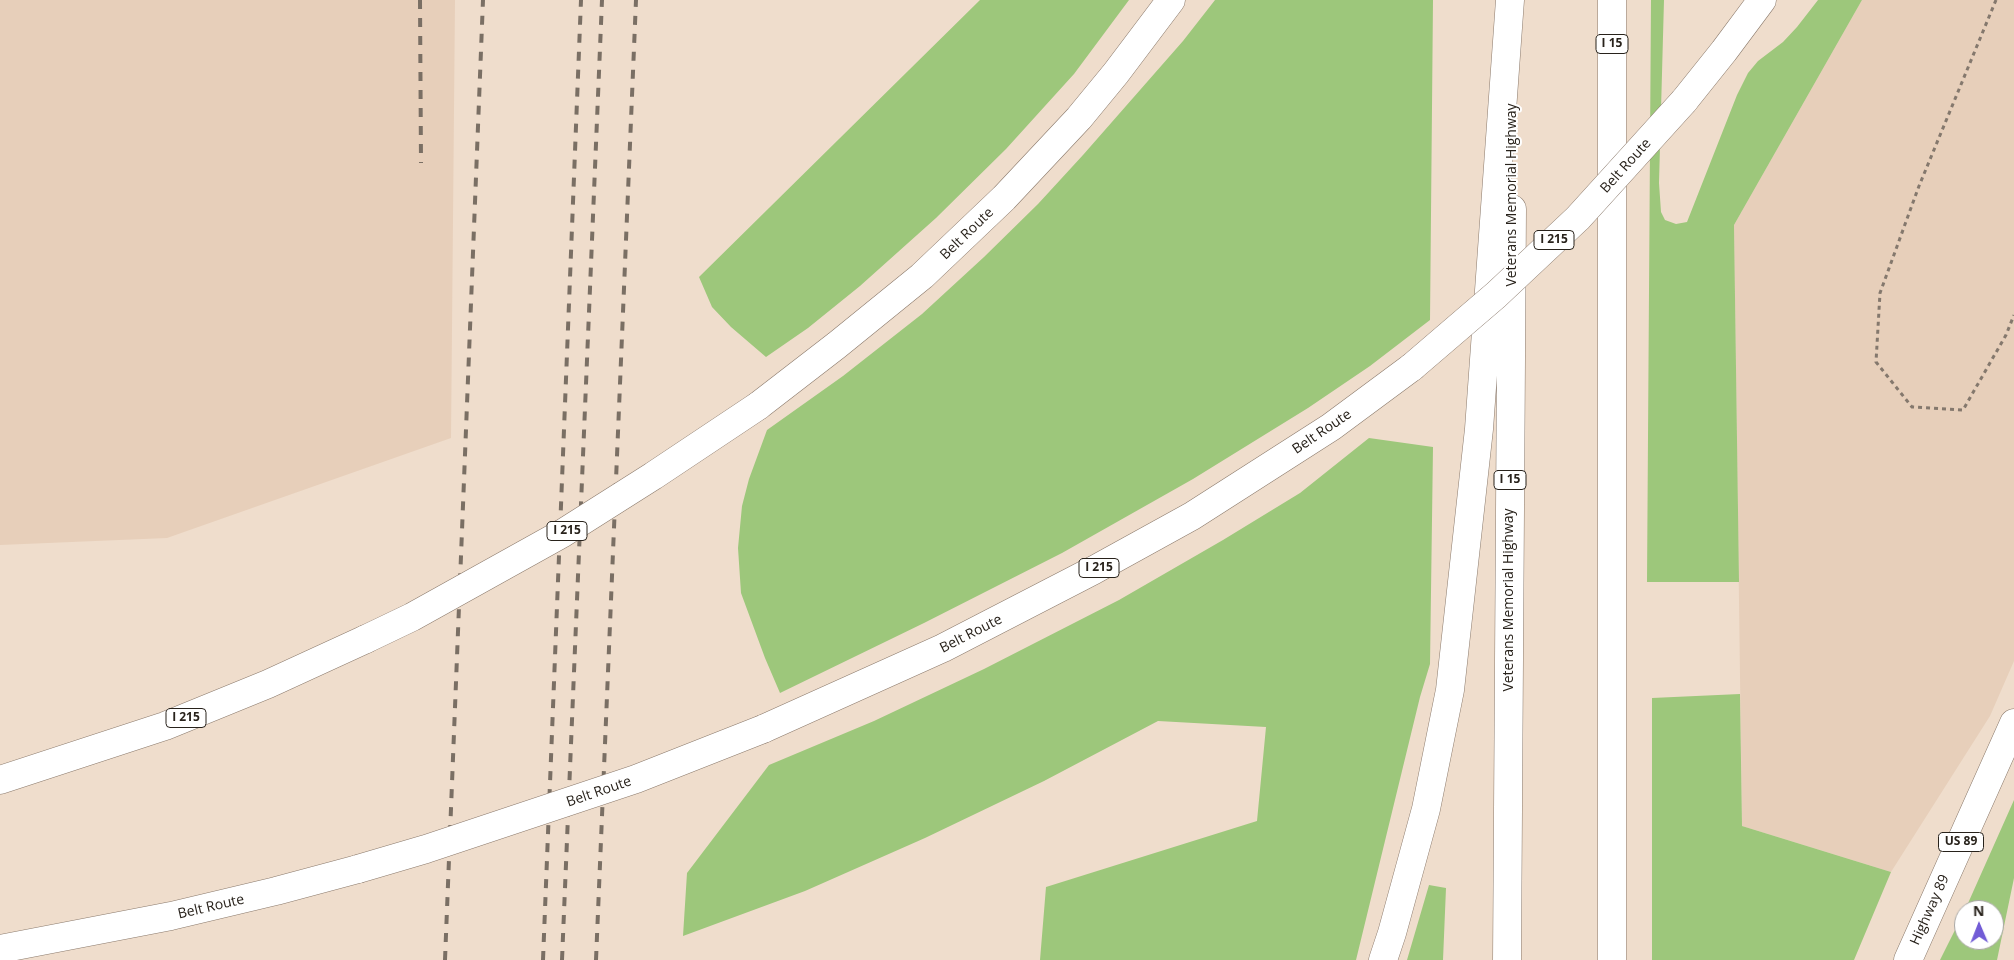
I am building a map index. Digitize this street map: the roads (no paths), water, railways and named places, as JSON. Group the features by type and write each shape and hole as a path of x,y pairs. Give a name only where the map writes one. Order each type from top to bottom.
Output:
{"main road":[{"name":"Belt Route","path":"0,780 165,726 268,684 366,640 421,613 563,533 646,481 758,406 922,276 1004,198 1085,110 1127,59 1171,0"},
{"path":"1383,960 1426,809 1450,690 1479,429 1512,0"},
{"name":"Veterans Memorial Highway","path":"1507,960 1512,0"},
{"name":"I 15","path":"1612,0 1612,960"},
{"name":"Belt Route","path":"0,949 171,916 276,891 426,849 611,788 690,759 763,729 943,648 1094,570 1192,516 1331,427 1412,367 1496,295 1578,218 1684,101 1762,0"},
{"name":"Highway 89","path":"1908,960 2014,723"}],"railway":[{"path":"420,0 421,163"},
{"path":"445,960 483,0"},
{"path":"543,960 581,0"},
{"path":"562,960 602,0"},
{"path":"596,960 636,0"}]}
